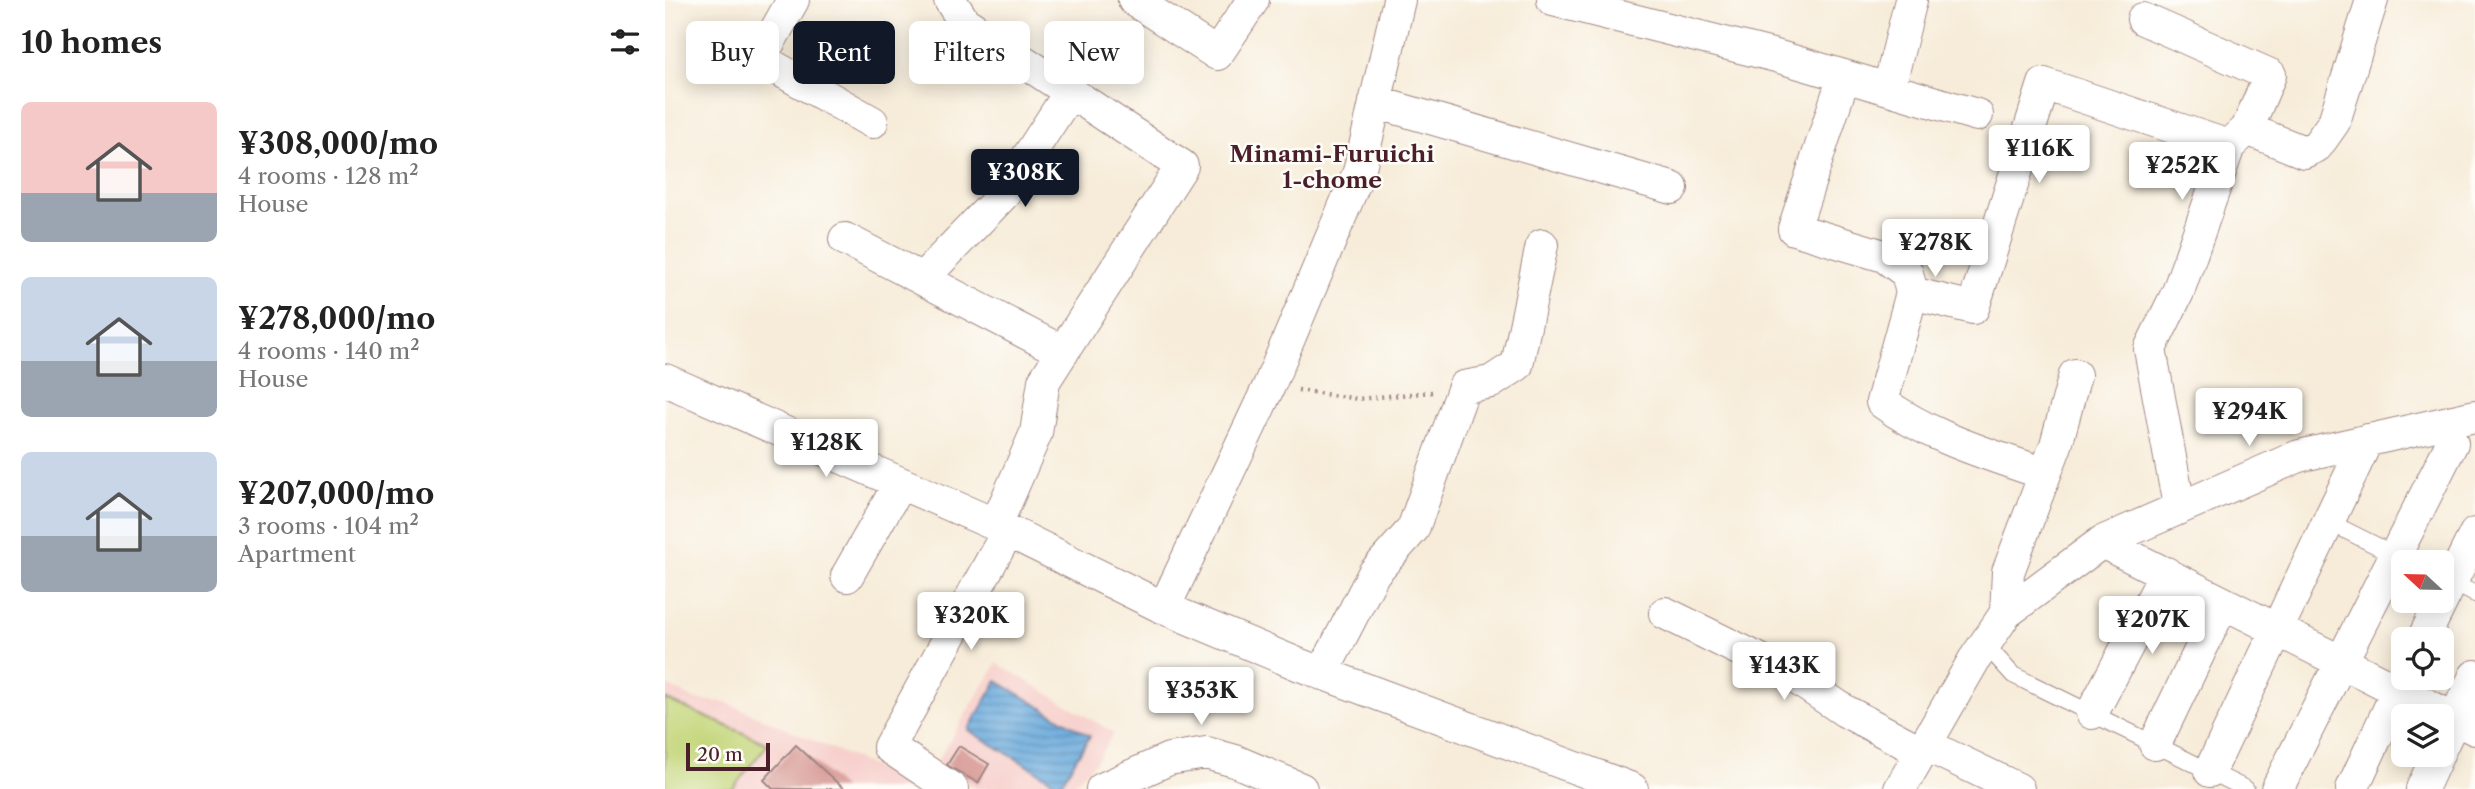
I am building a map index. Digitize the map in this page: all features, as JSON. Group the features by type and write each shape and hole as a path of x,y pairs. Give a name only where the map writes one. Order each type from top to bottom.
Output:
{"street":[{"path":"779,25 793,0"},
{"path":"950,0 964,22 1182,166 1044,381 1036,433 1002,528 889,747 952,789"},
{"path":"1134,0 1217,54 1253,0"},
{"path":"1164,608 1269,386 1359,172 1399,0"},
{"path":"1553,0 1844,76 1977,115"},
{"path":"1889,89 1911,0"},
{"path":"1912,293 1973,308 2044,84 2238,138 2304,152 2318,146 2335,122 2372,0"},
{"path":"2143,19 2270,75 2238,138 2178,292 2150,349 2179,506"},
{"path":"779,69 872,122"},
{"path":"1844,76 1794,229 1884,256 1907,273 1912,293 1882,402 1906,419 1948,440 2045,474"},
{"path":"922,279 1003,195 1070,92"},
{"path":"1375,102 1672,188"},
{"path":"845,239 1063,352"},
{"path":"1322,674 1374,573 1413,528 1464,387 1491,382 1517,365 1542,244"},
{"path":"2006,613 2008,572 2045,474 2075,376"},
{"path":"665,380 1002,528 1164,608 1322,674 1632,789"},
{"path":"1900,789 2006,613 2102,541 2299,456 2421,426 2475,416"},
{"path":"2408,550 2463,450 2421,426"},
{"path":"2210,771 2367,440"},
{"path":"847,576 900,483"},
{"path":"2430,627 2456,585 2475,534"},
{"path":"2102,541 2342,662 2391,680"},
{"path":"2092,713 2166,573"},
{"path":"2277,789 2342,662 2391,579"},
{"path":"2155,744 2223,603"},
{"path":"1665,613 1793,676 1845,711 2018,789"},
{"path":"2408,690 2457,732 2475,676"},
{"path":"2352,789 2398,690"},
{"path":"1102,789 1169,759 1206,753 1235,761 1301,789"},
{"path":"2422,789 2432,767"}],"lane":[{"path":"2329,522 2391,553"},
{"path":"1985,644 2013,675 2246,789"}],"path":[{"path":"1269,386 1358,399 1408,396 1464,387"}],"shaded area":[{"path":"997,663 1114,733 1095,763 1068,789 976,789 936,763"},
{"path":"665,684 697,700 725,702 879,769 887,755 933,789 665,789"}],"green space":[{"path":"665,699 768,744 732,789 665,789"}],"water":[{"path":"997,681 1090,736 1060,785 968,730"}],"building":[{"path":"796,745 844,789 773,789 764,780"},
{"path":"959,746 989,764 978,783 947,765"}],"district":[{"name":"Minami-Furuichi 1-chome","path":"1332,167"}]}
